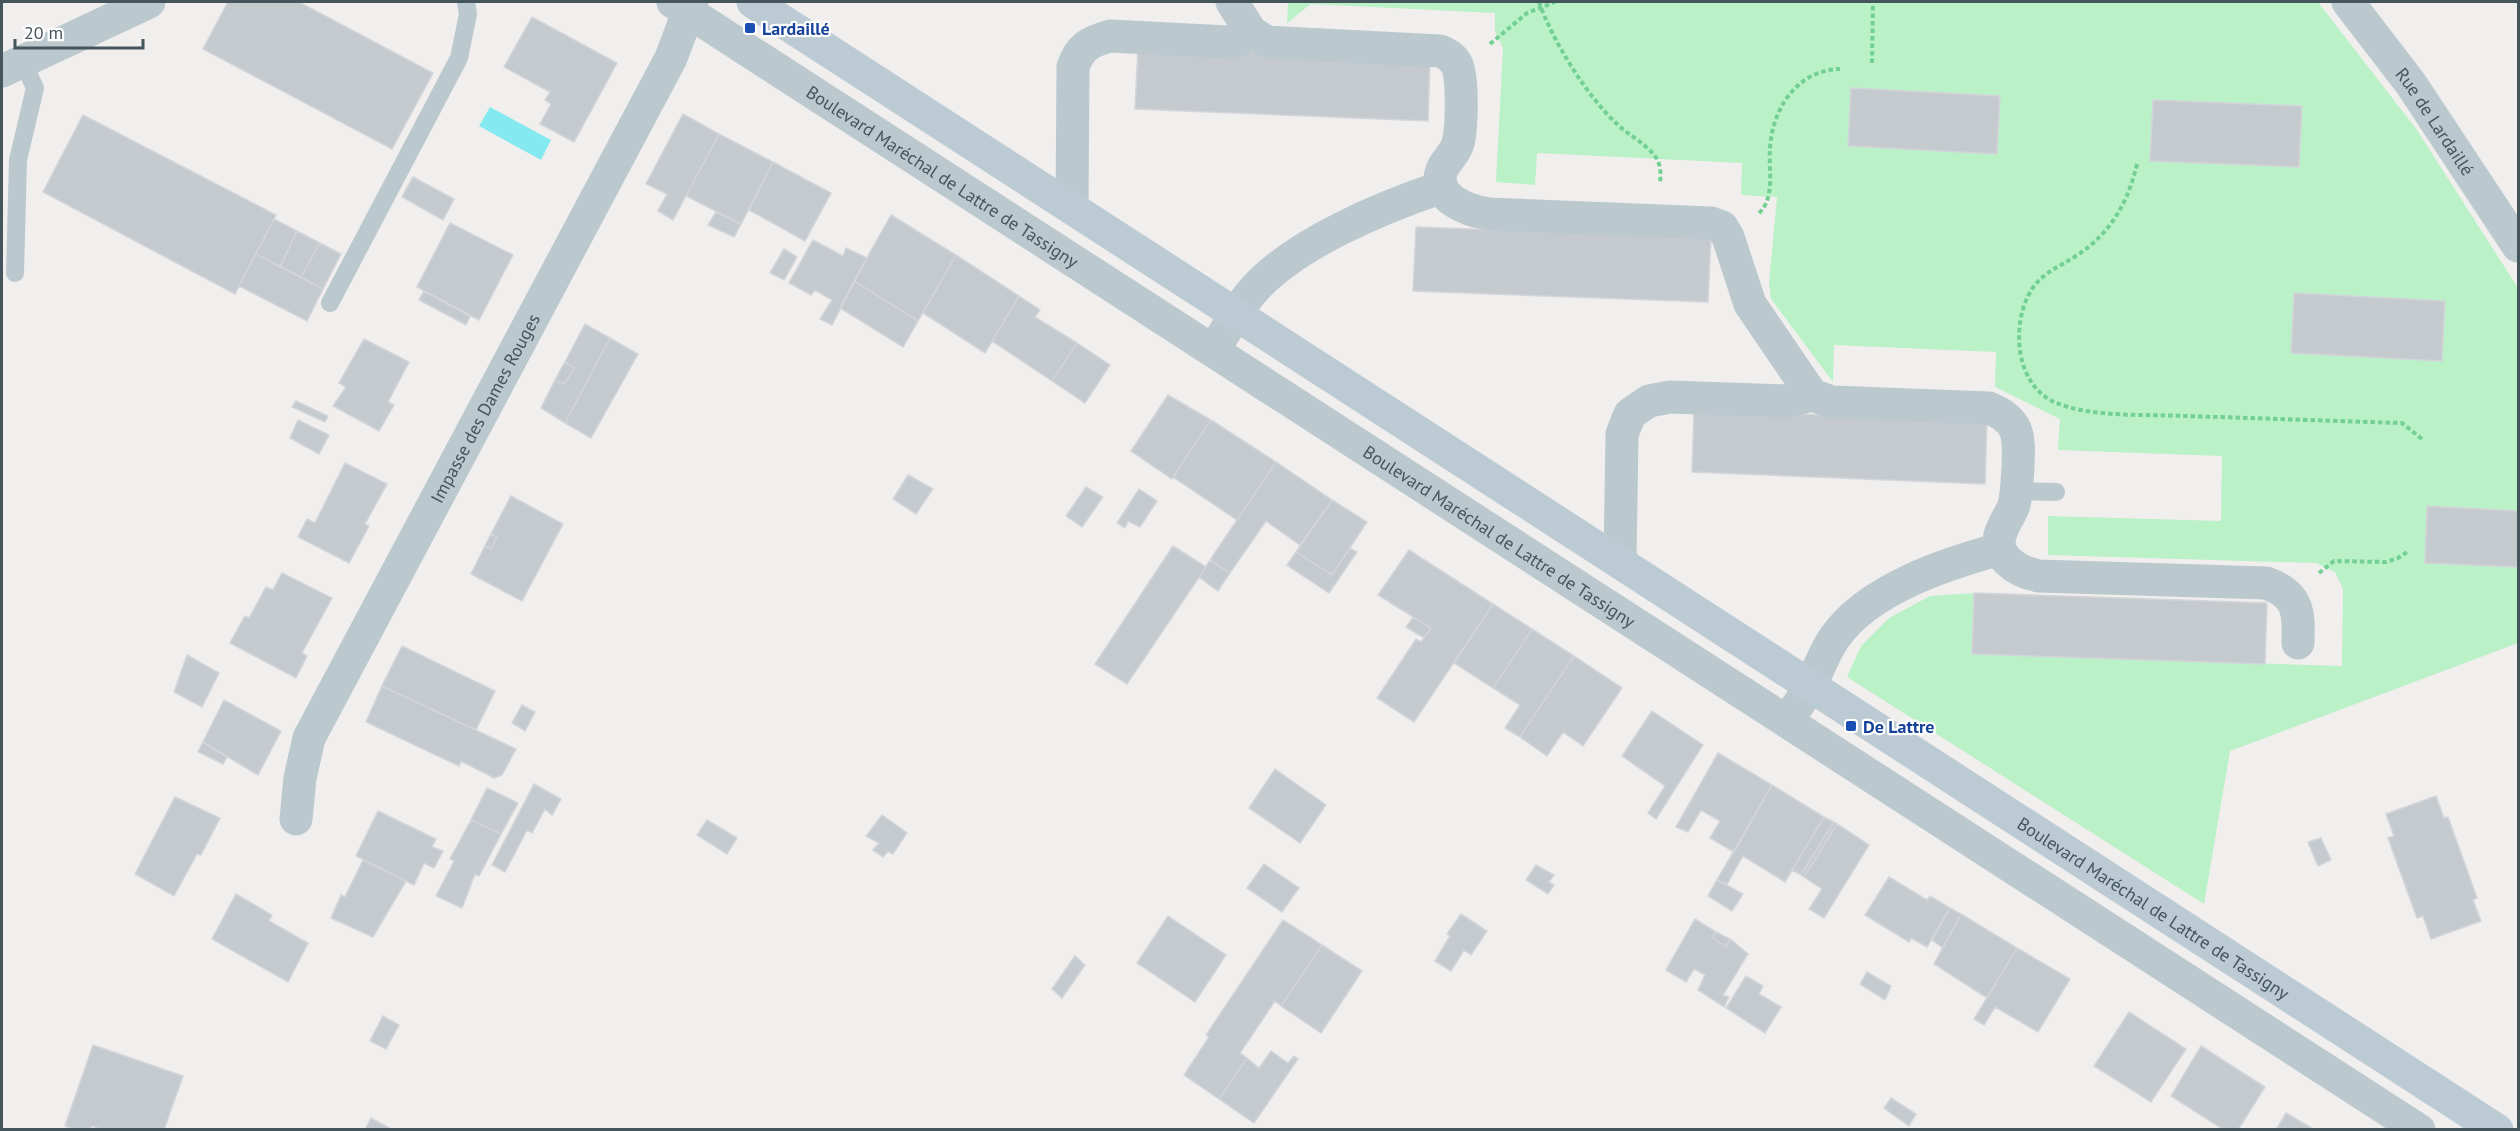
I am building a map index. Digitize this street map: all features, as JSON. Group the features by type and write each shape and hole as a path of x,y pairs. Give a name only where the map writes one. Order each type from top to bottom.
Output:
{"street":[{"path":"12,66 149,2"},
{"name":"Boulevard Maréchal de Lattre de Tassigny","path":"753,2 2497,1130"},
{"path":"1232,2 1251,32 1267,42 1440,51 1449,55 1456,64 1460,77 1459,139 1456,150 1441,171 1442,187 1459,206 1489,214 1711,223 1726,232 1750,304 1812,395"},
{"name":"Rue de Lardaillé","path":"2348,2 2417,93 2518,246"},
{"name":"Boulevard Maréchal de Lattre de Tassigny","path":"684,5 2419,1130"},
{"name":"Impasse des Dames Rouges","path":"296,819 300,778 309,738 671,57 684,5"},
{"path":"1072,208 1073,67 1079,51 1092,41 1110,36 1228,42 1242,39 1251,32"},
{"path":"1213,350 1251,293 1274,271 1300,253 1376,211 1442,187"},
{"path":"1620,562 1622,434 1630,414 1649,401 1670,397 1791,401 1812,395 1832,402 1989,408 2009,418 2017,431 2017,491 2012,512 2001,530 2000,549 2015,568 2039,576 2266,583 2279,587 2290,596 2299,619 2298,644"},
{"path":"1787,721 1810,686 1819,663 1835,636 1854,616 1884,595 1915,579 1944,566 2000,549"}],"lane":[{"path":"330,303 459,58 467,26 466,2"},
{"path":"12,66 35,88 18,159 15,273"},
{"path":"2017,491 2056,492"}],"path":[{"path":"1456,64 1500,38 1540,4 1555,2"},
{"path":"1872,63 1873,2"},
{"path":"1540,4 1589,91 1611,118 1646,147 1660,164 1658,220"},
{"path":"1726,232 1760,212 1766,204 1772,135 1778,114 1790,94 1810,75 1825,70 1840,69"},
{"path":"2137,164 2127,196 2112,223 2087,248 2045,273 2032,288 2022,307 2019,331 2020,355 2031,381 2039,391 2064,406 2119,413 2402,423 2423,440"},
{"path":"2290,596 2334,561 2386,562 2407,552"}],"green space":[{"path":"1288,2 2318,2 2417,130 2518,288 2518,643 2230,751 2204,904 1847,677 1861,646 1889,618 1930,596 1974,593 1973,654 2342,666 2343,589 2335,572 2316,563 2048,555 2048,516 2221,521 2222,456 2058,450 2060,419 1995,387 1996,352 1834,345 1833,382 1771,299 1769,283 1777,197 1741,195 1742,163 1537,153 1535,185 1496,182 1503,48 1495,31 1495,13 1311,4 1287,23"}],"water":[{"path":"490,107 551,140 541,160 479,126"}],"building":[{"path":"228,2 299,2 433,73 392,149 203,49"},
{"path":"532,17 617,63 574,142 540,124 551,104 545,100 550,92 504,67"},
{"path":"1138,48 1430,60 1428,121 1135,109"},
{"path":"1851,88 2000,96 1997,154 1848,146"},
{"path":"2153,100 2302,106 2299,167 2150,161"},
{"path":"683,114 719,134 673,220 658,211 667,194 646,184"},
{"path":"83,115 276,215 235,294 43,192"},
{"path":"719,134 773,162 741,224 686,196"},
{"path":"773,162 831,193 805,241 749,210"},
{"path":"413,177 454,199 443,220 402,197"},
{"path":"716,212 741,224 734,237 708,225"},
{"path":"891,215 956,255 918,321 854,281"},
{"path":"274,219 297,231 280,267 256,254"},
{"path":"450,223 513,255 479,320 417,287"},
{"path":"1416,227 1711,238 1708,302 1413,291"},
{"path":"297,231 320,243 301,277 280,267"},
{"path":"813,240 843,256 846,248 867,258 832,325 820,319 832,300 815,290 811,295 789,283"},
{"path":"320,243 341,254 323,289 301,277"},
{"path":"784,249 797,257 784,280 770,273"},
{"path":"256,254 323,289 307,321 239,286"},
{"path":"956,255 1019,296 985,353 923,313"},
{"path":"854,281 918,321 903,347 840,308"},
{"path":"424,291 470,316 466,325 419,300"},
{"path":"2294,293 2445,301 2442,361 2291,353"},
{"path":"1019,296 1040,310 1035,317 1077,343 1052,381 992,341"},
{"path":"585,324 610,338 565,423 541,408 555,380 564,384 575,368 565,362"},
{"path":"610,338 638,354 591,438 565,423"},
{"path":"364,339 409,362 388,402 394,405 379,431 333,406 346,387 339,383"},
{"path":"1077,343 1110,365 1085,403 1052,381"},
{"path":"565,362 575,368 564,384 555,380"},
{"path":"1168,395 1211,420 1172,479 1131,451"},
{"path":"296,401 328,416 325,422 292,407"},
{"path":"1694,410 1987,421 1985,484 1692,472"},
{"path":"298,420 329,435 319,454 290,438"},
{"path":"1211,420 1276,462 1237,520 1173,477"},
{"path":"1276,462 1332,500 1300,545 1266,521 1230,573 1210,560"},
{"path":"345,463 387,484 365,524 369,526 349,563 298,537 307,519 315,523"},
{"path":"908,475 933,489 916,514 893,499"},
{"path":"1086,487 1103,497 1082,527 1066,516"},
{"path":"1139,489 1157,501 1140,527 1128,521 1125,528 1117,523"},
{"path":"511,496 563,524 522,601 471,574 485,546 491,549 497,537 491,534"},
{"path":"1332,500 1367,522 1332,575 1296,552"},
{"path":"2427,506 2518,511 2518,567 2425,563"},
{"path":"491,534 497,537 491,549 485,546"},
{"path":"1173,546 1206,567 1127,684 1095,664"},
{"path":"1350,548 1357,552 1329,593 1287,565 1296,552 1332,575"},
{"path":"1409,550 1493,604 1414,722 1377,698 1416,639 1421,642 1431,628 1378,595"},
{"path":"1210,560 1230,573 1218,591 1199,577"},
{"path":"282,573 332,598 302,653 307,656 296,678 230,643 245,616 249,618 266,587 273,590"},
{"path":"1974,593 2267,603 2265,664 1972,654"},
{"path":"1493,604 1532,629 1493,688 1454,663"},
{"path":"1413,617 1431,628 1424,638 1406,627"},
{"path":"1532,629 1574,656 1520,737 1505,728 1520,705 1493,688"},
{"path":"402,646 495,691 476,730 382,686"},
{"path":"187,655 219,673 202,707 174,692"},
{"path":"1574,656 1622,688 1583,746 1563,732 1547,756 1520,737"},
{"path":"382,686 516,749 502,775 494,778 461,761 459,766 366,722"},
{"path":"224,700 281,731 258,775 203,742"},
{"path":"522,705 535,712 525,731 512,723"},
{"path":"1652,711 1703,745 1656,819 1648,813 1665,786 1622,756"},
{"path":"203,742 227,757 223,764 198,752"},
{"path":"1718,753 1772,785 1734,852 1710,838 1720,821 1701,810 1688,832 1676,827"},
{"path":"1275,769 1326,805 1300,843 1249,808"},
{"path":"534,784 561,799 552,815 545,809 532,833 527,830 505,872 492,865"},
{"path":"1772,785 1824,817 1785,882 1743,856 1727,884 1717,880"},
{"path":"487,788 518,803 501,834 471,820"},
{"path":"2436,796 2444,818 2448,817 2477,898 2473,900 2481,921 2431,939 2423,916 2417,918 2388,838 2394,836 2386,814"},
{"path":"175,797 220,818 201,855 197,854 174,896 135,874"},
{"path":"378,811 436,839 432,847 443,851 434,868 424,863 414,885 356,856"},
{"path":"882,815 907,833 893,854 888,851 883,857 873,850 879,843 866,836"},
{"path":"1824,817 1834,822 1801,875 1792,870"},
{"path":"471,820 501,834 479,876 475,874 462,908 436,896 454,861 450,859"},
{"path":"707,820 737,838 727,854 697,835"},
{"path":"1834,822 1837,824 1804,877 1801,875"},
{"path":"1837,824 1869,845 1824,918 1809,909 1822,889 1804,877"},
{"path":"2321,838 2331,860 2318,866 2308,842"},
{"path":"363,860 406,881 373,937 331,918 341,895 345,897"},
{"path":"1264,864 1299,888 1282,912 1247,888"},
{"path":"1536,865 1554,875 1549,882 1554,885 1548,894 1526,880"},
{"path":"1889,877 1927,900 1930,896 1950,908 1927,947 1911,938 1909,942 1865,915"},
{"path":"1717,880 1743,894 1732,911 1708,896"},
{"path":"236,894 272,915 269,921 308,943 288,982 212,939"},
{"path":"1950,908 1961,914 1943,948 1932,940"},
{"path":"1461,914 1487,931 1471,955 1464,950 1451,971 1435,961 1450,936 1447,934"},
{"path":"1961,914 2017,948 1987,998 1934,964"},
{"path":"1168,916 1226,955 1195,1002 1137,963"},
{"path":"1695,919 1716,932 1713,938 1726,947 1730,939 1748,954 1723,995 1729,997 1724,1007 1698,990 1705,975 1694,969 1686,982 1666,970"},
{"path":"1283,920 1322,945 1281,1006 1275,1001 1240,1053 1247,1058 1219,1099 1184,1075 1209,1037 1206,1035"},
{"path":"1716,932 1730,939 1726,947 1713,938"},
{"path":"1322,945 1362,971 1321,1033 1281,1006"},
{"path":"2017,948 2070,979 2038,1032 1995,1007 1984,1025 1974,1019"},
{"path":"1075,956 1085,965 1062,998 1052,989"},
{"path":"1867,972 1891,986 1885,1000 1860,984"},
{"path":"1746,976 1763,986 1759,994 1781,1007 1765,1033 1726,1008"},
{"path":"2129,1012 2186,1049 2151,1102 2094,1066"},
{"path":"383,1016 399,1025 386,1049 370,1041"},
{"path":"93,1045 183,1076 164,1130 103,1130 92,1126 90,1130 77,1130 65,1126"},
{"path":"2201,1046 2265,1087 2238,1130 2224,1130 2171,1096"},
{"path":"1271,1051 1288,1063 1294,1056 1298,1059 1254,1123 1219,1099 1247,1058 1259,1068"},
{"path":"1891,1098 1916,1114 1909,1126 1884,1108"},
{"path":"2286,1113 2315,1130 2276,1130"},
{"path":"371,1118 393,1130 365,1130"}],"place":[{"name":"Lardaillé","path":"750,28"},
{"name":"De Lattre","path":"1851,726"}]}
